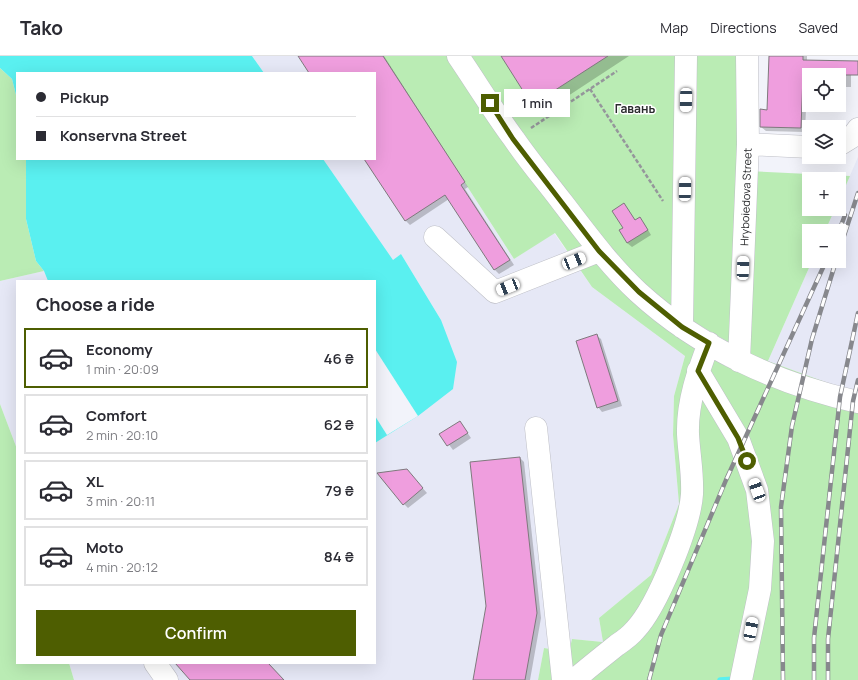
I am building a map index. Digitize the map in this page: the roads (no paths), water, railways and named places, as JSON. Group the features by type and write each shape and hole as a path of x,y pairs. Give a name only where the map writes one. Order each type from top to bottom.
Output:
{"street":[{"path":"458,56 513,139 599,251 639,292 682,327 739,361 801,386 858,402"},
{"path":"682,327 686,56"},
{"name":"Hryboiedova Street","path":"739,361 748,144 747,56"},
{"path":"846,141 852,137 858,129"},
{"path":"748,144 802,147"},
{"path":"435,237 495,292 599,251"},
{"path":"574,680 635,630 651,608 675,554 688,517 692,495 692,469 688,434 690,404 698,371 709,343"},
{"path":"698,371 738,438 757,490 762,541 760,589 741,680"},
{"path":"536,428 563,680"},
{"path":"156,664 167,680"}],"water":[{"path":"0,56 252,56 263,72 16,72 16,95 12,79 0,68"},
{"path":"26,160 324,160 393,260 401,254 441,320 457,362 453,389 418,416 376,442 376,280 48,280 44,271 36,261 26,219"}],"waterway":[{"path":"720,680 736,679"}],"railway":[{"path":"846,230 858,193"},
{"path":"842,224 845,216"},
{"path":"649,680 661,635 726,480 823,268"},
{"path":"783,680 781,507 792,426 812,339 834,268"},
{"path":"814,680 814,638 840,397 858,313"},
{"path":"828,680 828,639 853,401 858,380"}],"district":[{"name":"Гавань","path":"635,109"}]}
